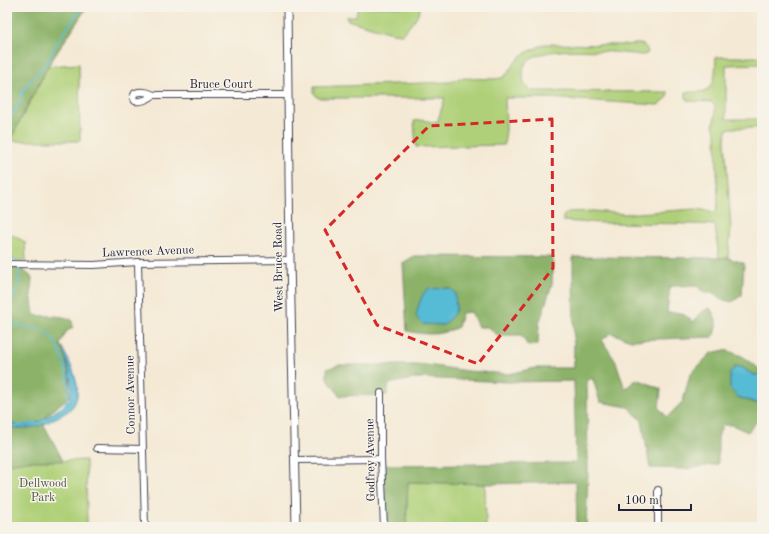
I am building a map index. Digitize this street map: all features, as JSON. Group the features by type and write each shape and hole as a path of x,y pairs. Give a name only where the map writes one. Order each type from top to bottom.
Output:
{"street":[{"name":"West Bruce Road","path":"287,7 290,260 296,527"},
{"name":"Bruce Court","path":"154,95 288,95"},
{"name":"Lawrence Avenue","path":"7,264 94,265 138,262 290,260"},
{"name":"Connor Avenue","path":"138,262 145,527"},
{"name":"Godfrey Avenue","path":"381,393 381,459 384,527"},
{"path":"97,448 143,449"},
{"path":"295,460 381,459"},
{"path":"658,490 658,527"}],"highlighted area":[{"path":"552,119 553,268 478,364 377,325 325,230 429,126"}],"green space":[{"path":"7,7 87,7 48,66 7,146"},
{"path":"358,7 421,7 413,22 402,34 392,33 347,20 346,17 356,16"},
{"path":"544,44 639,44 644,45 647,49 647,54 643,55 582,50 548,53 535,57 526,63 523,73 524,84 532,91 668,92 667,98 658,105 547,98 505,98 506,130 504,145 416,147 414,121 423,120 437,123 445,98 318,98 314,93 314,87 450,82 460,78 502,78 522,55"},
{"path":"716,57 762,57 762,64 726,65 726,119 762,119 762,128 727,129 725,139 731,229 728,258 719,259 715,225 563,221 563,216 568,212 594,211 625,214 696,209 716,212 718,204 716,134 713,125 715,106 711,102 688,101 686,92 702,92 710,87 715,75"},
{"path":"79,64 80,141 10,141 48,66"},
{"path":"7,232 25,242 26,261 7,259"},
{"path":"414,256 553,257 552,284 539,324 538,345 528,346 521,335 497,335 488,327 478,327 471,312 462,313 458,327 445,332 427,334 407,331 403,263"},
{"path":"573,257 728,258 744,263 742,295 732,302 720,299 712,293 704,293 697,286 670,286 667,313 682,313 694,322 701,312 710,308 716,322 716,329 713,337 631,340 611,333 602,340 616,362 625,389 637,379 661,389 659,408 667,417 683,401 690,375 711,353 725,350 742,356 762,371 762,374 753,375 742,367 738,397 762,405 762,420 757,421 748,432 732,425 722,425 718,438 718,464 687,469 650,468 642,421 628,407 600,402 593,379 587,379 588,471 586,527 577,527 576,482 485,484 408,482 406,527 386,527 384,465 576,463 574,381 509,382 418,378 389,384 387,395 340,396 327,378 327,369 338,365 427,365 467,371 509,374 535,368 574,368"},
{"path":"7,268 20,268 32,277 31,293 34,315 58,316 72,320 73,327 66,332 60,344 65,356 68,370 70,383 69,397 47,415 44,425 63,461 28,461 7,464"},
{"name":"Dellwood Park","path":"56,355 58,406 47,415 44,425 63,461 86,460 87,527 7,527 7,361"},
{"path":"408,482 485,484 486,527 406,527"}],"water":[{"path":"449,288 455,293 456,309 453,315 444,325 423,324 416,317 420,302 427,289"},
{"path":"62,347 72,368 77,385 76,400 73,406 69,411 36,427 7,427 7,423 28,425 38,422 62,408 68,402 71,393 71,382"},
{"path":"735,367 742,367 753,375 762,374 762,405 738,397 730,389 730,373"}],"waterway":[{"path":"7,121 20,103 21,95 28,84 48,61 55,46 81,7"},
{"path":"7,251 16,262"},
{"path":"7,304 18,291 19,267"},
{"path":"7,321 10,324 40,329 49,335 54,342 63,360 68,380 68,396 66,403 61,409"},
{"path":"18,425 36,423"}]}
